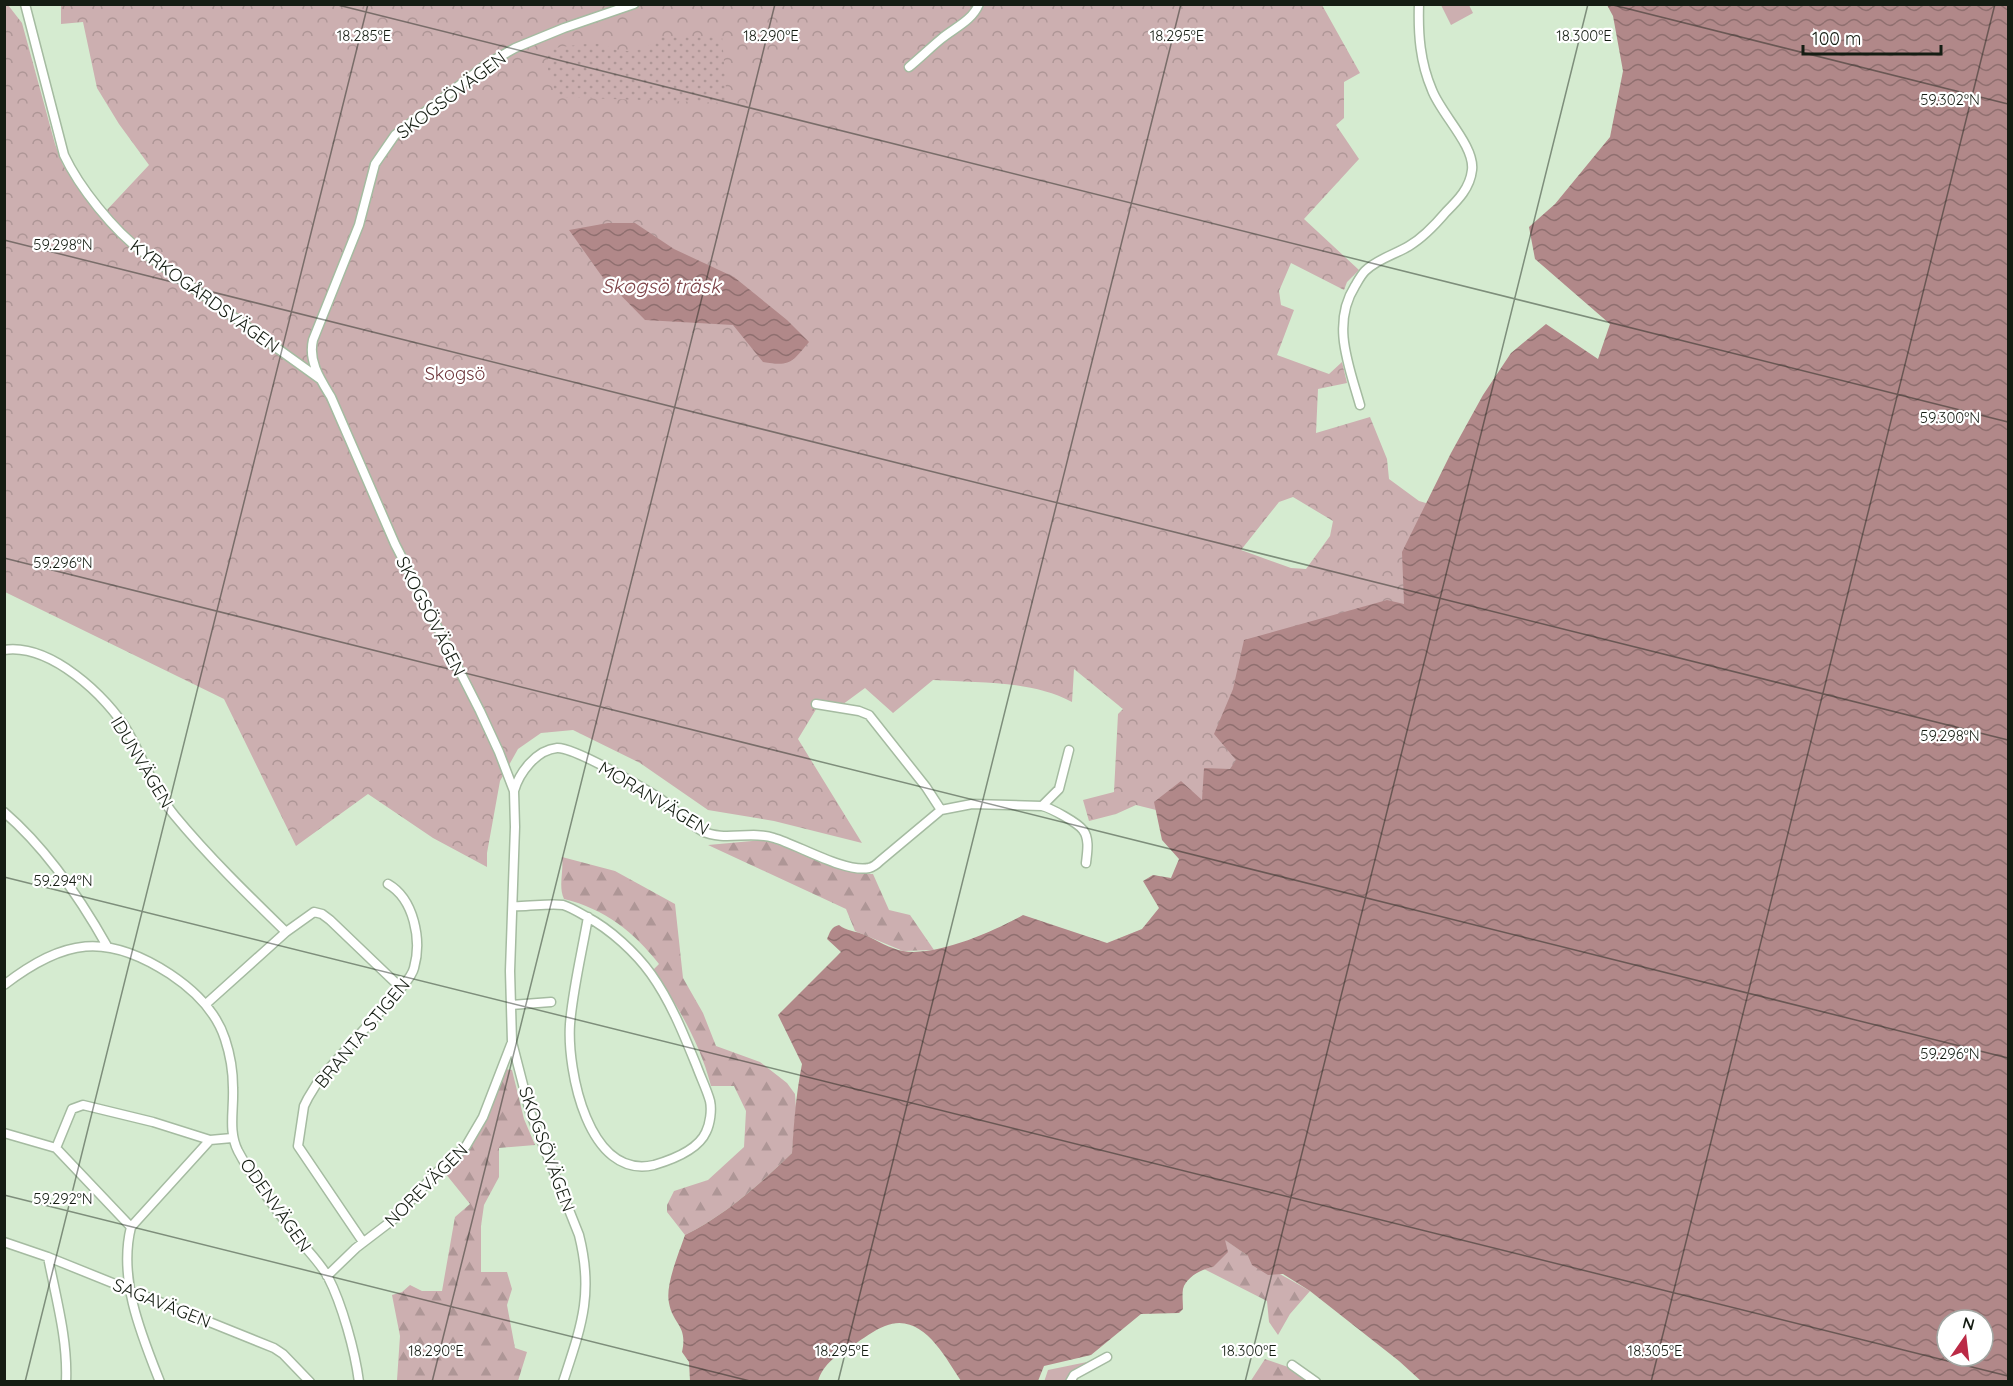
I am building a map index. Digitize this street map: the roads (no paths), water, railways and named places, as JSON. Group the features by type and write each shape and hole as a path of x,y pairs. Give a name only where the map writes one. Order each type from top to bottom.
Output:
{"street":[{"name":"KYRKOGÅRDSVÄGEN","path":"25,4 64,155 71,170 112,223 128,241 142,252 320,379"},
{"name":"SKOGSÖVÄGEN","path":"563,1382 576,1346 585,1308 584,1254 571,1214 530,1112 512,1042 514,792 499,752 395,544 312,358 313,340 359,225 375,164 395,135 487,64 515,48 634,4"},
{"path":"909,67 942,37 965,22 977,10 979,4"},
{"path":"1360,405 1342,341 1342,322 1352,291 1365,270 1429,232 1461,196 1468,185 1472,171 1472,158 1468,148 1432,92 1423,64 1418,35 1419,4"},
{"name":"IDUNVÄGEN","path":"4,651 25,649 61,664 80,678 108,706 126,730 160,795 174,816 223,870 286,932"},
{"path":"816,704 859,711 869,715 926,787 941,810"},
{"name":"MORANVÄGEN","path":"514,792 517,779 532,762 556,748 565,749 595,762 661,799 700,830 709,834 765,835 831,860 861,868 871,868 941,810 972,804 1042,806 1052,808 1084,830 1088,843 1086,863"},
{"path":"1042,806 1059,789 1069,750"},
{"path":"4,812 40,848 87,911 107,946"},
{"name":"BRANTA STIGEN","path":"363,1242 298,1146 304,1106 320,1080 401,988 414,969 417,944 414,920 405,898 397,889 388,884"},
{"path":"513,906 563,905 588,917 614,935 650,973 680,1025 710,1101 708,1126 699,1143 689,1150 651,1165 629,1164 618,1160 607,1151 595,1136 579,1097 572,1057 570,1024 588,917"},
{"path":"206,1004 286,932 314,912 322,914 401,988"},
{"name":"ODENVÄGEN","path":"4,985 30,966 56,952 107,946 137,955 150,962 183,982 206,1004 224,1037 230,1060 233,1088 232,1138 255,1179 327,1276 340,1304 359,1382"},
{"path":"511,1005 551,1002"},
{"name":"NOREVÄGEN","path":"327,1276 363,1242 394,1219 436,1173 466,1146 483,1117 512,1042"},
{"path":"56,1148 72,1109 84,1105 153,1122 210,1140 232,1138"},
{"path":"4,1133 56,1148 131,1227"},
{"path":"160,1382 137,1320 128,1271 129,1236 131,1227 210,1140"},
{"name":"SAGAVÄGEN","path":"4,1242 48,1257 274,1348 283,1354 310,1382"},
{"path":"48,1257 60,1308 67,1368 66,1382"},
{"path":"1070,1382 1074,1375 1107,1357"},
{"path":"1292,1365 1316,1382"}],"water":[{"path":"1607,5 2008,5 2008,1381 1421,1381 1310,1291 1283,1274 1268,1275 1252,1265 1248,1256 1225,1240 1228,1252 1213,1267 1195,1274 1187,1281 1183,1291 1183,1309 1179,1313 1141,1314 1091,1355 1044,1366 1038,1381 961,1381 931,1339 921,1330 898,1323 877,1330 842,1352 827,1365 818,1381 690,1381 689,1362 682,1352 682,1330 669,1303 669,1287 673,1269 685,1235 742,1198 792,1153 802,1064 778,1015 841,952 827,939 832,928 839,925 894,948 916,952 965,941 1023,915 1107,943 1142,929 1159,908 1143,881 1153,875 1171,878 1179,859 1162,840 1154,802 1181,781 1202,800 1204,768 1230,769 1236,760 1214,734 1233,689 1244,640 1387,600 1404,604 1402,552 1451,453 1483,395 1511,353 1546,324 1598,359 1610,324 1535,259 1529,227 1555,204 1610,137 1623,71 1613,16"},
{"name":"Skogsö träsk","path":"608,223 635,223 674,249 734,277 787,320 809,342 790,361 780,364 763,362 733,325 645,320 601,275 569,230"}],"park label":[{"name":"Skogsö","path":"455,373"}]}
